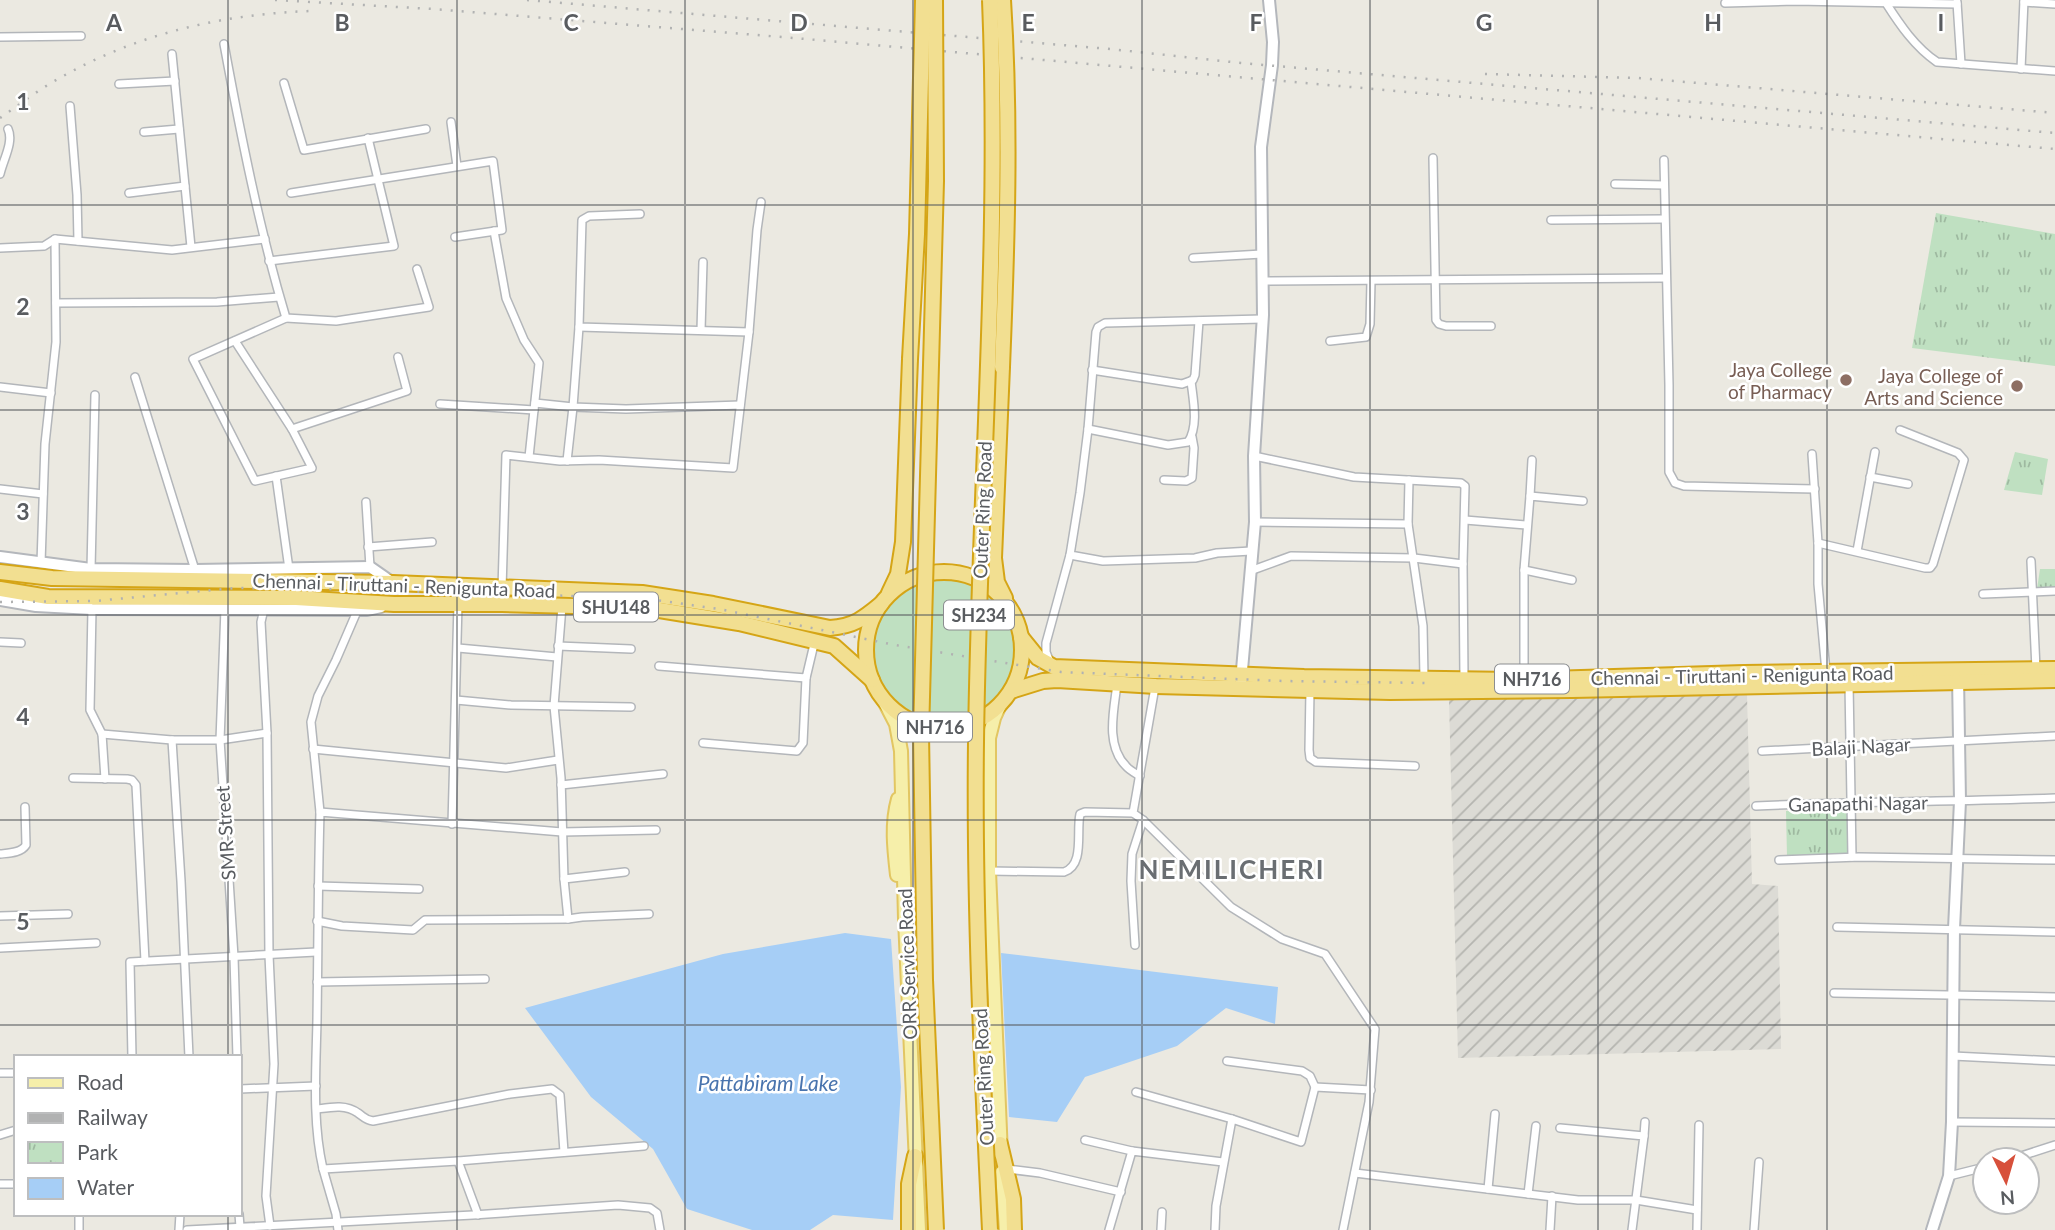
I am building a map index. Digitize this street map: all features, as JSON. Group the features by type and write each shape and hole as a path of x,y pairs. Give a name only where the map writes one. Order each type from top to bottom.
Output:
{"highway":[{"path":"883,602 898,574 903,542 918,221 923,0"},
{"name":"SH234","path":"935,0 936,194 920,734 925,980 936,1230"},
{"name":"Outer Ring Road","path":"990,0 993,74 992,191 976,744 977,929 990,1230"},
{"path":"1003,0 1009,140 994,558 997,582 1010,609"},
{"name":"Chennai - Tiruttani - Renigunta Road","path":"0,572 52,578 94,573 642,593 713,604 830,628 845,627 861,621 901,585 914,579 953,573 979,581 991,588 1010,609 1017,622 1021,637 1021,665 1011,691 1000,705 985,717 950,728 937,728 903,717 884,701 872,680 867,664 866,648 871,625 883,602"},
{"name":"Chennai - Tiruttani - Renigunta Road","path":"0,589 92,603 296,598 394,604 647,608 739,623 834,646 872,680"},
{"name":"Chennai - Tiruttani - Renigunta Road","path":"1021,637 1038,657 1054,667 1310,689 1390,692 1849,684 2055,669"},
{"name":"Chennai - Tiruttani - Renigunta Road","path":"1011,691 1043,681 1057,680 1156,686 1241,681 1524,679 1826,672 2055,680"},
{"path":"1000,1144 1013,1199 1014,1230"},
{"path":"909,1230 909,1184 915,1156"}],"main road":[{"name":"ORR Service Road","path":"884,701 899,735 903,780 905,905 919,1230"},
{"path":"1000,705 990,732 996,763 989,871 1006,1230"}],"street":[{"path":"1241,681 1255,522 1254,457 1262,318 1261,139 1273,42 1269,0"},
{"path":"2021,69 2024,1 2055,4"},
{"path":"1725,3 1957,2 1961,64"},
{"path":"1886,3 1900,25 1925,54 1937,62 2055,71"},
{"path":"0,37 81,36"},
{"path":"224,44 244,152 269,261 286,318"},
{"path":"172,54 191,247"},
{"path":"119,84 175,81"},
{"path":"284,83 304,150 426,129"},
{"path":"70,106 78,241"},
{"path":"452,122 457,166"},
{"path":"0,174 11,141 8,129"},
{"path":"144,132 179,129"},
{"path":"269,261 394,246 368,138"},
{"path":"1433,158 1437,320 1439,324 1446,326 1491,326"},
{"path":"1664,160 1669,472 1675,483 1684,486 1815,489"},
{"path":"291,192 493,161 502,230 456,237"},
{"path":"1615,184 1664,185"},
{"path":"129,193 185,187"},
{"path":"502,604 506,455 567,461 599,460 733,468 761,202"},
{"path":"567,461 579,327 582,220 589,216 640,214"},
{"path":"1551,220 1664,219"},
{"path":"494,232 506,298 524,341 539,363 529,457"},
{"path":"0,248 44,246 55,239 172,250 265,239"},
{"path":"41,563 45,444 56,342 55,239"},
{"path":"1193,258 1262,254"},
{"path":"701,330 704,261"},
{"path":"235,341 292,429 312,468 255,481 193,359 286,318 336,321 429,307 417,269"},
{"path":"1262,281 1666,278"},
{"path":"1330,341 1366,337 1370,324 1371,281"},
{"path":"56,303 217,302 279,298"},
{"path":"1054,667 1048,660 1046,643 1070,555 1088,429 1098,327 1105,323 1262,318"},
{"path":"1092,370 1182,384 1191,381 1195,375 1199,321"},
{"path":"579,327 749,332"},
{"path":"292,429 407,391 398,357"},
{"path":"135,377 195,570"},
{"path":"1164,480 1186,481 1192,478 1194,404 1191,381"},
{"path":"0,387 51,393"},
{"path":"94,573 95,395"},
{"path":"440,404 626,409 740,405"},
{"path":"1088,429 1168,445 1188,442 1192,437"},
{"path":"1818,543 1925,568 1930,568 1933,564 1964,460 1958,453 1900,430"},
{"path":"1857,551 1875,452"},
{"path":"1812,454 1818,584 1826,672"},
{"path":"1254,457 1354,477 1461,483 1465,486 1464,679"},
{"path":"1524,679 1524,569 1532,460"},
{"path":"276,476 289,569"},
{"path":"1870,477 1908,484"},
{"path":"1409,480 1408,524 1423,626 1424,679"},
{"path":"0,489 43,494"},
{"path":"1530,496 1583,501"},
{"path":"366,502 370,567"},
{"path":"1465,520 1527,526"},
{"path":"1255,522 1408,524"},
{"path":"368,547 432,542"},
{"path":"1070,555 1103,561 1195,558 1217,553 1251,551"},
{"path":"1250,571 1291,556 1414,558 1463,564"},
{"path":"0,557 94,573 370,567 393,583"},
{"path":"2031,561 2036,669"},
{"path":"1524,569 1572,580"},
{"path":"1983,594 2055,591"},
{"path":"0,600 36,606 92,603 225,609 367,610 394,604"},
{"path":"92,603 90,710 102,734 104,779"},
{"path":"452,824 458,604"},
{"path":"562,606 554,706 568,919"},
{"name":"SMR Street","path":"225,609 220,740 234,957 237,1055"},
{"path":"264,609 261,622 267,733 269,955 274,1065 266,1196 270,1226"},
{"path":"338,1226 317,1135 316,952 320,812 311,722 318,696 358,610"},
{"path":"703,743 797,751 803,743 806,678 815,640"},
{"path":"0,642 20,643"},
{"path":"558,646 631,649"},
{"path":"458,648 557,657"},
{"path":"659,667 806,678"},
{"path":"1932,1230 1949,1176 1952,1122 1954,929 1959,859 1961,740 1959,677"},
{"path":"1117,684 1112,724 1117,752 1126,766 1140,776"},
{"path":"1849,684 1852,858"},
{"path":"1133,813 1156,686"},
{"path":"1310,689 1309,750 1310,758 1315,762 1415,766"},
{"path":"456,700 631,707"},
{"path":"102,734 172,740 220,740 267,733"},
{"name":"Balaji Nagar","path":"1762,751 2055,736"},
{"path":"172,740 189,1055"},
{"path":"313,749 506,768 558,760"},
{"path":"561,785 663,774"},
{"path":"73,778 127,779 136,785 145,961"},
{"name":"Ganapathi Nagar","path":"1756,806 2055,798"},
{"path":"0,854 16,851 26,845 25,807"},
{"path":"320,812 562,832 656,830"},
{"path":"989,871 1070,870 1077,858 1080,814 1133,813 1231,907 1282,939 1325,954 1375,1029 1371,1090 1343,1230"},
{"path":"1135,945 1132,854 1143,820"},
{"path":"1779,860 2055,860"},
{"path":"564,879 625,872"},
{"path":"318,886 419,889"},
{"path":"0,916 68,914"},
{"path":"317,921 342,926 413,930 425,920 568,919 649,914"},
{"path":"1837,927 2055,932"},
{"path":"0,948 96,943"},
{"path":"132,1055 130,962 316,952"},
{"path":"317,982 485,979"},
{"path":"1834,993 2055,997"},
{"path":"1953,1056 2055,1061"},
{"path":"1136,1092 1301,1142 1315,1087 1310,1076 1302,1071 1227,1061"},
{"path":"242,1089 316,1086"},
{"path":"1315,1087 1371,1090"},
{"path":"318,1108 349,1108 363,1118 373,1121 510,1094 552,1089 560,1096 564,1152"},
{"path":"1488,1189 1495,1114"},
{"path":"1215,1230 1216,1206 1232,1119"},
{"path":"1632,1230 1645,1122"},
{"path":"1952,1122 2055,1123"},
{"path":"1697,1230 1699,1125"},
{"path":"1528,1194 1535,1126"},
{"path":"1560,1128 1644,1136"},
{"path":"1085,1140 1132,1151 1223,1162"},
{"path":"324,1169 644,1146"},
{"path":"1109,1230 1132,1151"},
{"path":"458,1161 478,1215"},
{"path":"1754,1230 1759,1162"},
{"path":"1007,1169 1040,1172 1121,1192"},
{"path":"1949,1176 1971,1170"},
{"path":"1355,1173 1578,1200 1636,1200 1697,1209"},
{"path":"1550,1230 1552,1196"},
{"path":"187,1230 338,1226 618,1205 650,1208 657,1213 660,1230"},
{"path":"1161,1230 1162,1212"}],"shaded area":[{"path":"1747,695 1752,884 1778,886 1781,1049 1458,1058 1449,700"}],"green space":[{"path":"1936,213 2055,234 2055,366 1912,348"},
{"path":"2015,452 2048,459 2042,495 2004,490"},
{"path":"2040,569 2055,569 2055,588 2037,589"},
{"path":"945,579 973,585 996,600 1011,623 1017,651 1011,679 996,702 973,717 945,723 917,717 894,702 879,679 873,651 879,623 894,600 917,585"},
{"path":"1847,805 1849,855 1787,857 1786,811"}],"water":[{"name":"Pattabiram Lake","path":"845,933 891,939 901,1087 893,1220 833,1215 810,1230 752,1230 687,1209 653,1149 591,1097 525,1008 723,954"},
{"path":"1001,953 1278,987 1275,1024 1226,1008 1177,1046 1085,1077 1057,1122 1009,1117"}],"railway":[{"path":"275,0 433,9 794,38 2055,149"},
{"path":"527,0 2055,133"},
{"path":"0,118 58,79 88,63 149,38 212,22 311,11"},
{"path":"1485,74 1638,78 2055,113"},
{"path":"0,602 95,601 235,588 642,598 719,609 895,645 1061,672 1283,681 1429,683"}],"place":[{"name":"Jaya College of Pharmacy","path":"1846,380"},
{"name":"Jaya College of Arts and Science","path":"2017,386"}],"district":[{"name":"NEMILICHERI","path":"1232,869"}]}
